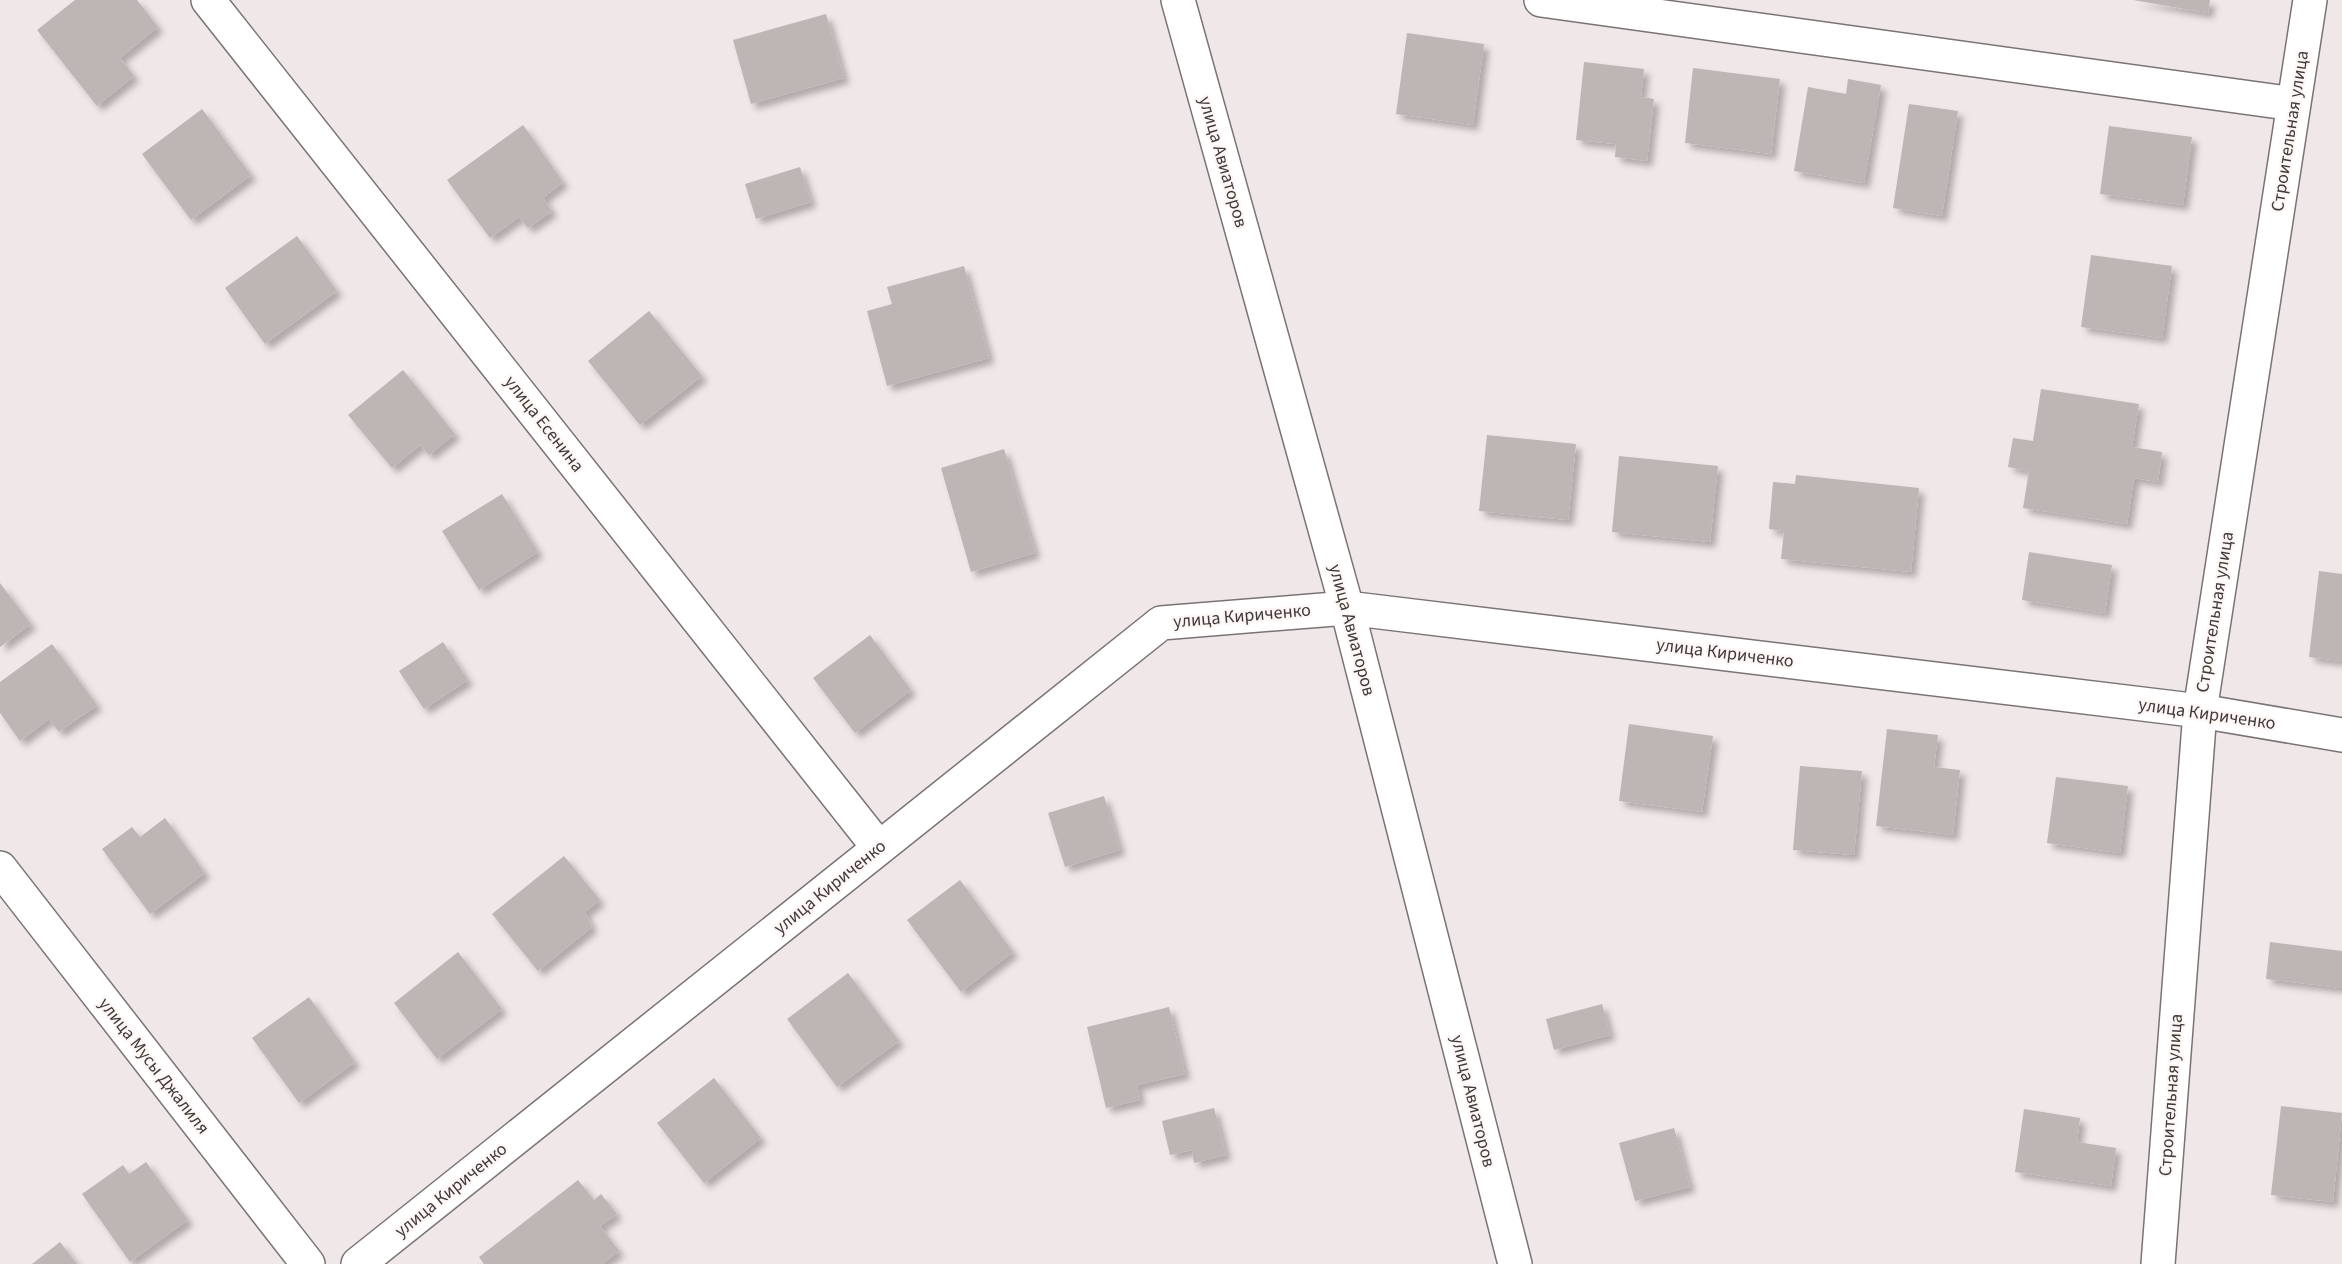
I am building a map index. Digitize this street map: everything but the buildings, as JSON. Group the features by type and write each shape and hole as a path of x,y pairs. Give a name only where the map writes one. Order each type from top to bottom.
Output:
{"street":[{"name":"улица Есенина","path":"208,0 879,848"},
{"name":"улица Авиаторов","path":"1178,0 1347,608 1515,1264"},
{"path":"1541,0 2294,104"},
{"name":"Строительная улица","path":"2158,1264 2200,711 2310,0"},
{"name":"улица Кириченко","path":"358,1264 1161,623 1347,608 2200,711 2342,735"},
{"name":"улица Мусы Джалиля","path":"0,868 308,1264"}]}
